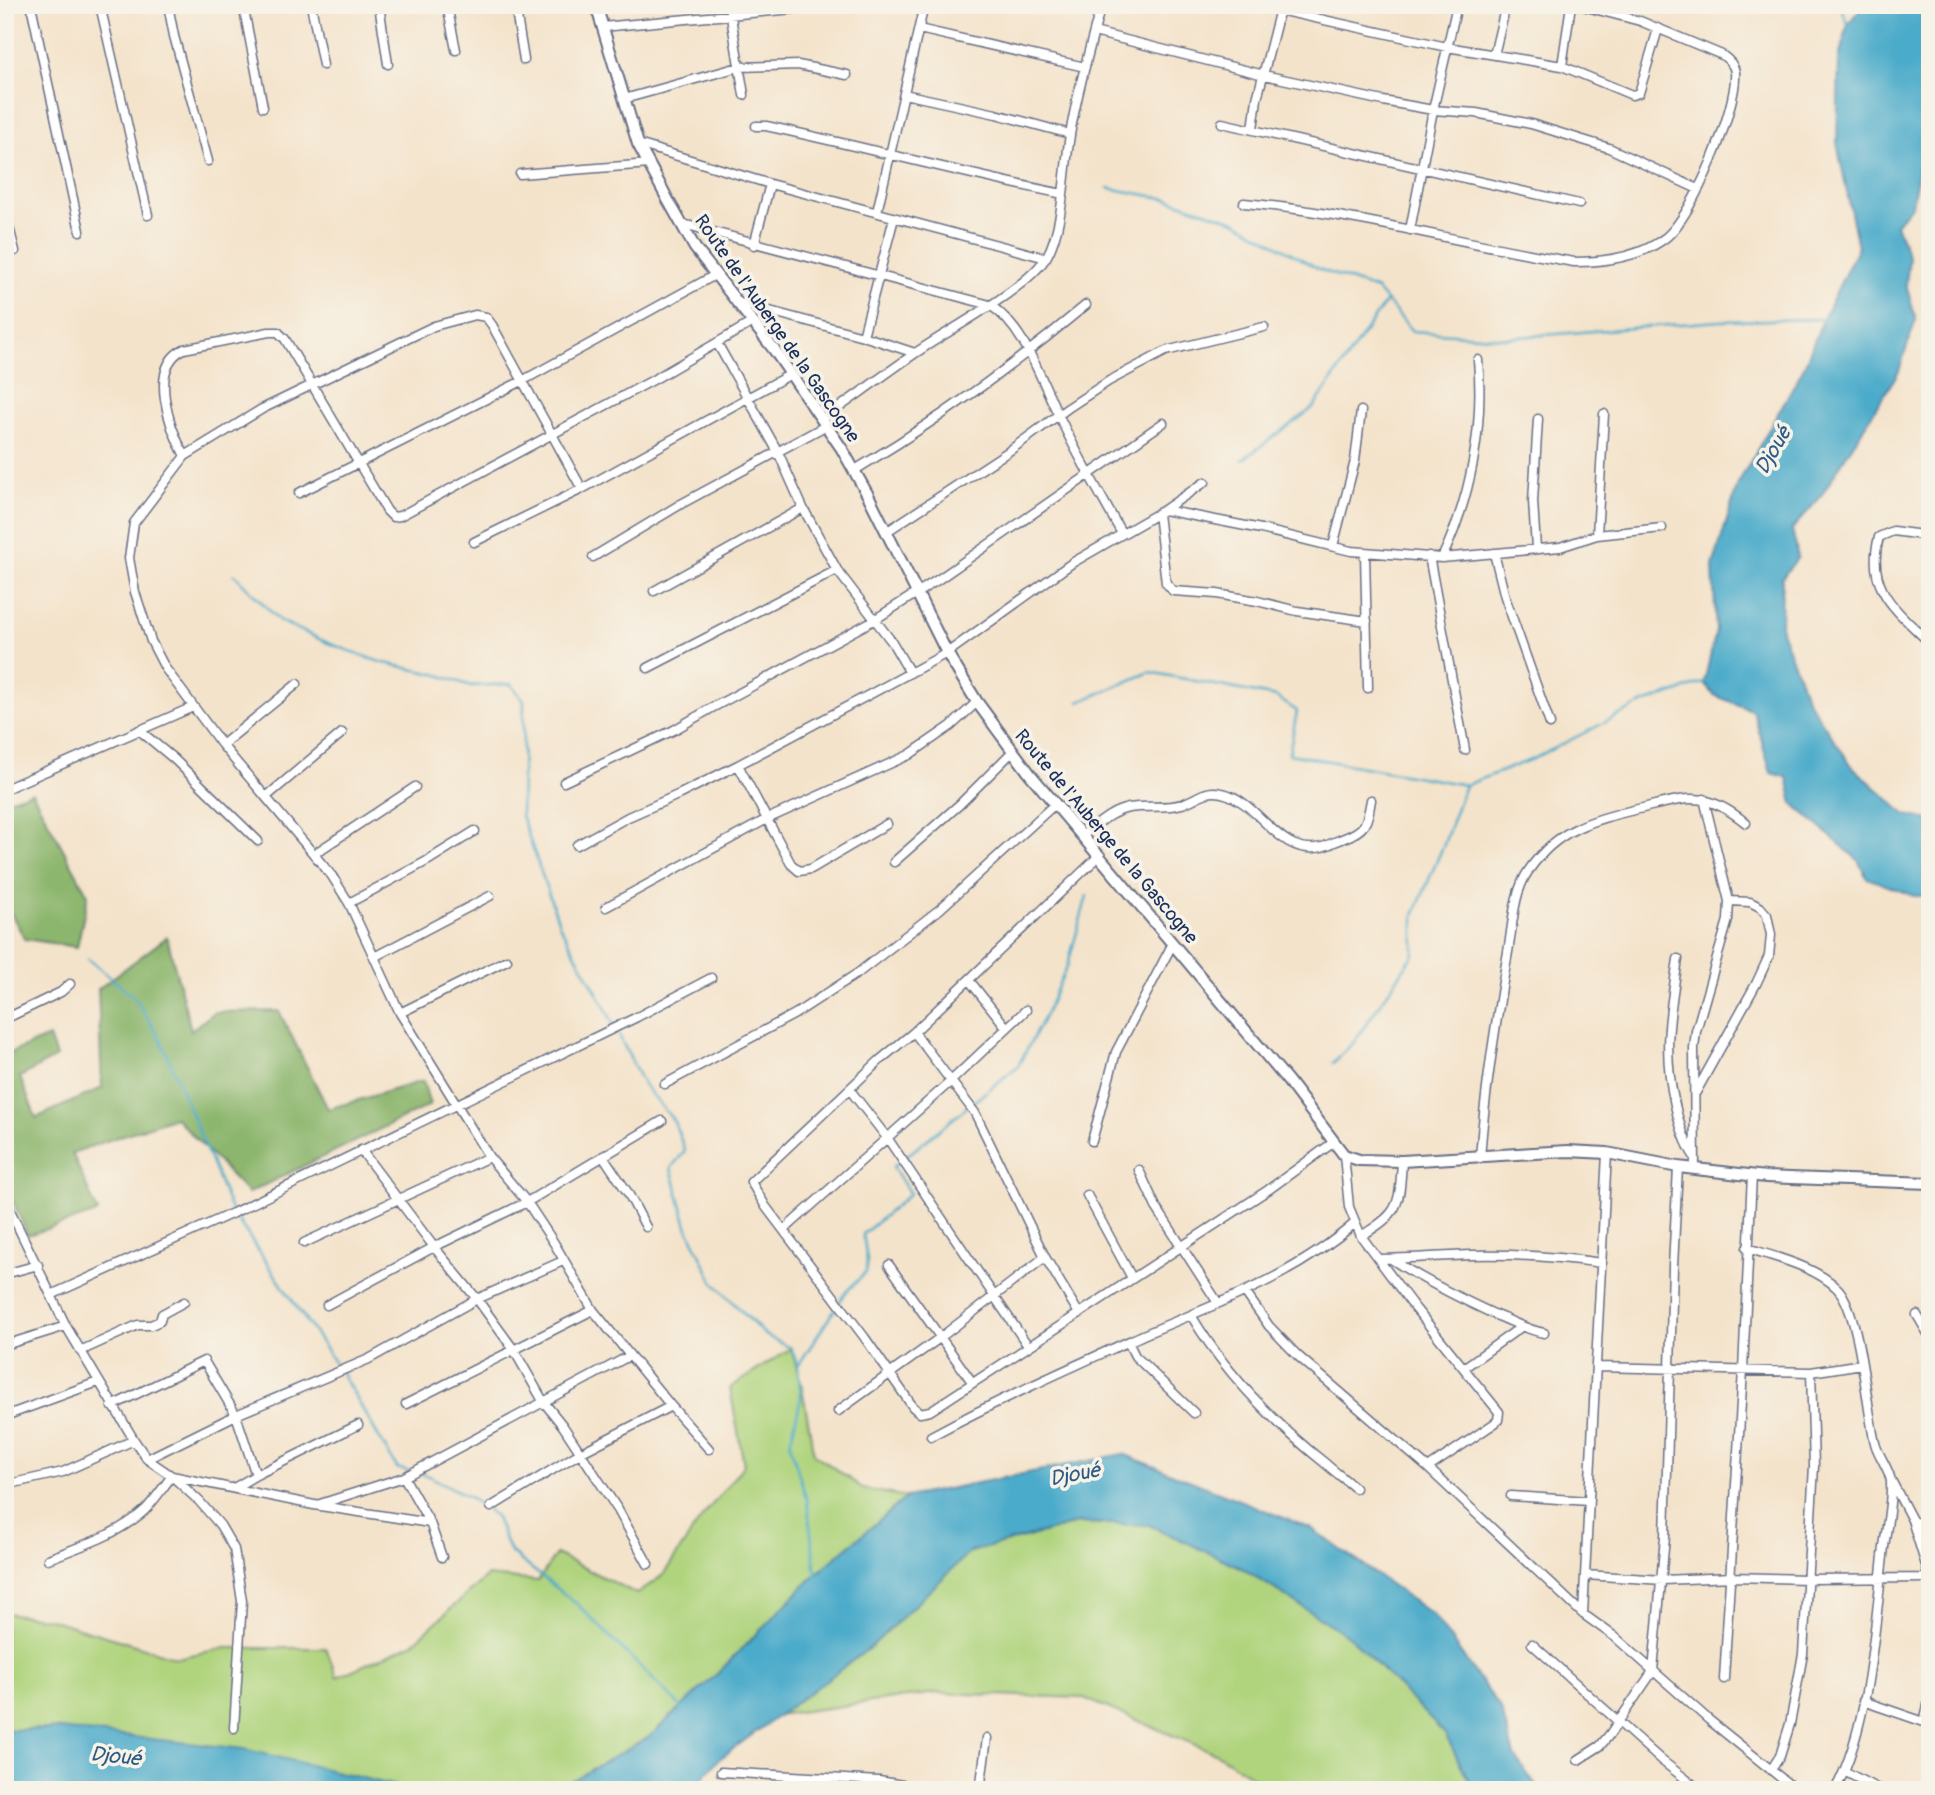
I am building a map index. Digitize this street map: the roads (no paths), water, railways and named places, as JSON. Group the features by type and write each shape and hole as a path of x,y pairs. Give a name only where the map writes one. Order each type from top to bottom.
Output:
{"street":[{"path":"31,5 80,231"},
{"path":"100,5 148,215"},
{"path":"169,5 174,36 208,160"},
{"path":"243,5 262,107"},
{"path":"312,5 323,65"},
{"path":"379,5 388,64"},
{"path":"447,5 456,50"},
{"path":"515,5 524,60"},
{"name":"Route de l'Auberge de la Gascogne","path":"596,5 638,144 695,248 791,374 855,471 947,653 977,702 1055,804 1288,1081 1344,1155"},
{"path":"602,27 730,10 835,5"},
{"path":"877,212 924,5"},
{"path":"593,557 778,452 825,422 915,353 1026,279 1046,258 1053,244 1063,194 1070,134 1101,5"},
{"path":"1256,5 1280,8 1447,47 1562,66 1635,95 1639,93 1658,29"},
{"path":"1410,230 1457,5"},
{"path":"1493,55 1506,5"},
{"path":"1562,66 1572,5"},
{"path":"1244,203 1298,208 1563,260 1598,262 1638,252 1666,237 1678,225 1718,145 1732,94 1735,72 1733,65 1722,55 1640,21 1579,5"},
{"path":"1253,129 1257,99 1280,8"},
{"path":"730,10 744,95"},
{"path":"919,29 1085,67"},
{"path":"1094,32 1264,75 1433,110 1476,113 1531,124 1609,148 1698,189"},
{"path":"624,99 739,67 798,65 848,75"},
{"path":"904,94 996,114 1070,134"},
{"path":"1222,124 1579,204"},
{"path":"756,126 766,125 980,177 1063,194"},
{"path":"638,144 770,184 1046,258"},
{"path":"520,174 650,164"},
{"path":"754,245 770,184"},
{"path":"5,211 15,251"},
{"path":"863,336 894,218"},
{"path":"682,224 990,305 1002,313 1029,354 1058,416 1122,534"},
{"path":"299,493 522,380 715,275"},
{"path":"736,302 863,336 915,353"},
{"path":"855,471 925,427 1029,354 1086,305"},
{"path":"582,489 492,325 486,317 475,315 435,326 311,385 251,415 185,456 134,523 129,558 135,592 151,641 165,668 222,745 314,854 349,903 400,1013 489,1157 527,1202 593,1310 709,1449"},
{"path":"185,456 173,435 166,408 166,372 176,353 184,349 278,332 285,339 387,511 393,517 400,516 551,436 751,323"},
{"path":"886,532 1109,381 1166,351 1264,327"},
{"path":"718,343 778,452 803,508 836,570 910,673"},
{"path":"1442,558 1463,504 1478,430 1481,399 1478,359"},
{"path":"474,542 582,489 791,374"},
{"path":"1333,546 1356,461 1361,411"},
{"path":"1597,536 1604,414"},
{"path":"1536,548 1533,501 1538,419"},
{"path":"564,782 674,730 874,620 1163,423"},
{"path":"577,845 628,817 738,765 947,653 1072,564 1205,482"},
{"path":"654,591 803,508"},
{"path":"1161,511 1365,553 1442,558 1560,547 1597,536 1662,528"},
{"path":"1161,511 1166,583 1173,591 1217,594 1297,611 1367,621"},
{"path":"1930,536 1893,531 1879,537 1875,554 1878,583 1888,602 1930,643"},
{"path":"1365,553 1368,688"},
{"path":"1494,553 1505,597 1550,723"},
{"path":"1429,556 1465,750"},
{"path":"648,668 836,570"},
{"path":"222,745 297,684"},
{"path":"606,907 768,819 909,755 951,726 977,702"},
{"path":"5,789 193,707"},
{"path":"139,730 174,759 258,841"},
{"path":"266,797 342,733"},
{"path":"894,862 960,804 1013,751"},
{"path":"738,765 791,864 799,871 811,869 887,824"},
{"path":"314,854 415,787"},
{"path":"1083,835 1104,819 1127,808 1174,806 1207,792 1220,792 1241,802 1273,832 1287,841 1299,846 1320,847 1362,830 1367,822 1371,800"},
{"path":"1695,1169 1696,1031 1728,920 1729,901 1704,799"},
{"path":"1480,1158 1483,1116 1504,972 1520,885 1530,869 1545,851 1574,828 1598,819 1669,802 1704,799 1728,808 1746,823"},
{"path":"665,1084 795,1014 858,973 940,909 1055,804"},
{"path":"349,903 428,861 475,831"},
{"path":"1100,855 751,1182 766,1207 785,1229 913,1407 920,1413 930,1411 1268,1190 1334,1142"},
{"path":"374,957 490,896"},
{"path":"1695,1094 1769,956 1771,935 1767,915 1760,907 1750,902 1729,901"},
{"path":"1092,1141 1116,1052 1173,943"},
{"path":"1678,959 1667,1034 1667,1060 1678,1120 1687,1145 1695,1156"},
{"path":"400,1013 507,960"},
{"path":"51,1295 233,1213 637,1017 711,978"},
{"path":"969,980 1007,1028"},
{"path":"5,1020 61,992 70,984"},
{"path":"785,1229 888,1139 1026,1010"},
{"path":"914,1032 975,1113 1045,1257 1078,1312"},
{"path":"1929,1045 1930,1087"},
{"path":"850,1090 888,1139 1028,1346"},
{"path":"327,1305 434,1247 527,1202 662,1121"},
{"path":"361,1150 514,1350 543,1401 618,1510 648,1563"},
{"path":"1428,1468 1498,1420 1499,1412 1361,1236 1349,1207 1344,1155 1359,1160 1402,1161 1556,1152 1607,1153 1678,1167 1752,1175 1930,1183"},
{"path":"1583,1614 1607,1153"},
{"path":"603,1156 628,1193 646,1227"},
{"path":"304,1243 489,1157"},
{"path":"1361,1236 1392,1215 1399,1200 1402,1161"},
{"path":"1578,1760 1600,1746 1653,1671 1663,1580 1678,1167"},
{"path":"1139,1170 1156,1207 1218,1303"},
{"path":"1724,1679 1732,1577 1752,1175"},
{"path":"1087,1195 1132,1278"},
{"path":"5,1200 66,1325 134,1440 147,1459 172,1476 199,1501 220,1525 234,1549 242,1601 234,1728"},
{"path":"931,1436 980,1410 1128,1342 1245,1292 1311,1258 1355,1223"},
{"path":"1585,1575 1663,1580 1732,1577 1930,1578 1912,1520 1876,1446 1849,1308 1838,1289 1798,1264 1747,1248"},
{"path":"1379,1259 1453,1255 1519,1256 1556,1257 1602,1264"},
{"path":"838,1411 941,1337 1045,1257"},
{"path":"1391,1259 1428,1283 1521,1327 1544,1333"},
{"path":"147,1459 236,1415 369,1359 477,1299 564,1261"},
{"path":"5,1274 38,1265"},
{"path":"889,1265 972,1382"},
{"path":"1245,1292 1269,1326 1298,1356 1428,1468 1583,1614 1615,1637 1709,1720 1796,1790"},
{"path":"80,1351 138,1325 150,1325 160,1321 162,1314 184,1301"},
{"path":"406,1404 593,1310"},
{"path":"1191,1315 1206,1340 1247,1392 1355,1488"},
{"path":"1917,1315 1930,1337"},
{"path":"5,1345 66,1325"},
{"path":"1465,1367 1521,1327"},
{"path":"1128,1342 1135,1356 1194,1413"},
{"path":"314,1505 404,1477 629,1356"},
{"path":"112,1406 204,1361 236,1415 256,1475"},
{"path":"1597,1367 1811,1372 1862,1364"},
{"path":"1771,1770 1786,1741 1804,1654 1814,1466 1811,1372"},
{"path":"5,1416 98,1382"},
{"path":"491,1507 580,1453 671,1406"},
{"path":"234,1488 358,1425"},
{"path":"5,1485 63,1472 134,1440"},
{"path":"172,1476 314,1505 430,1523"},
{"path":"48,1559 107,1536 126,1524 144,1511 172,1476"},
{"path":"404,1477 430,1523 442,1557"},
{"path":"1835,1790 1844,1771 1863,1701 1872,1651 1891,1480"},
{"path":"1511,1496 1588,1501"},
{"path":"1912,1520 1930,1532"},
{"path":"1532,1644 1618,1723 1700,1790"},
{"path":"1863,1701 1927,1723 1930,1697"},
{"path":"980,1790 987,1738"},
{"path":"1844,1771 1880,1790"},
{"path":"721,1772 879,1781 931,1790"}],"water":[{"name":"Djoué","path":"1863,5 1930,5 1930,106 1912,205 1896,224 1909,258 1906,285 1916,319 1899,371 1819,499 1792,529 1798,557 1782,578 1781,630 1808,701 1852,766 1906,815 1930,820 1930,896 1914,896 1867,878 1858,860 1793,804 1787,777 1771,773 1753,711 1714,695 1704,683 1716,631 1713,566 1738,484 1803,369 1823,319 1858,247 1837,143 1839,58 1848,24"},
{"name":"Djoué","path":"1123,1454 1312,1529 1433,1615 1501,1709 1514,1755 1539,1790 1474,1790 1445,1734 1351,1638 1240,1567 1149,1525 1080,1523 970,1552 871,1647 718,1760 692,1790 527,1790 569,1782 649,1737 717,1674 816,1574 907,1497"},
{"name":"Djoué","path":"58,1729 244,1749 412,1790 5,1790 5,1730"}],"waterway":[{"path":"1840,5 1848,24"},
{"path":"1108,188 1168,199 1235,221 1319,269 1377,290 1412,331 1506,338 1719,321 1823,319"},
{"path":"1242,460 1313,408 1386,301"},
{"path":"234,574 280,621 328,643 380,662 439,675 471,686 511,684 524,701 521,815 560,926 605,1007 643,1084 674,1121 685,1151 671,1168 688,1229 714,1283 765,1335 791,1348 798,1366 801,1398 790,1444 807,1501 816,1574 819,1576"},
{"path":"1079,702 1150,672 1276,697 1297,711 1289,754 1466,785 1533,759 1639,705 1705,682"},
{"path":"1333,1063 1354,1042 1414,954 1414,915 1465,785"},
{"path":"799,1364 846,1292 866,1272 863,1234 910,1194 893,1167 1018,1066 1068,964 1087,896"},
{"path":"88,959 135,998 161,1040 231,1210"},
{"path":"235,1216 341,1372 397,1468 408,1471"},
{"path":"418,1473 469,1497 495,1516 510,1552 576,1603 683,1709"}]}
